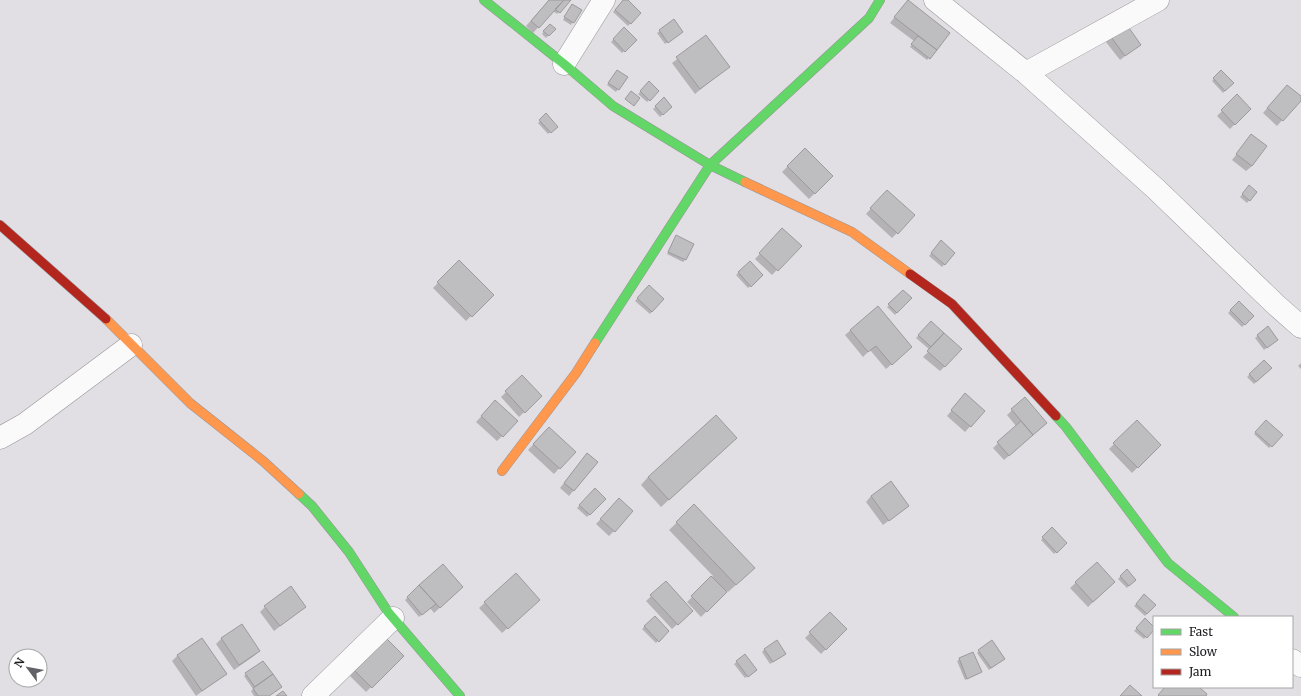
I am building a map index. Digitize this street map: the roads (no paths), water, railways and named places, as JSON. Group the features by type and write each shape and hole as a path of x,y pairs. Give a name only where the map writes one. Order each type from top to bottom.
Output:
{"street":[{"path":"484,0 564,64 613,106 710,165 852,232 952,304 1066,427 1168,563 1233,616"},
{"path":"564,64 604,0"},
{"path":"502,471 576,373 710,165 869,18 880,0"},
{"path":"935,0 1026,73 1156,189 1269,299 1301,327"},
{"path":"1026,73 1158,0"},
{"path":"0,225 99,312 190,403 263,461 312,506 349,552 393,618 460,696"},
{"path":"0,438 25,424 131,345"},
{"path":"313,696 393,618"}]}
